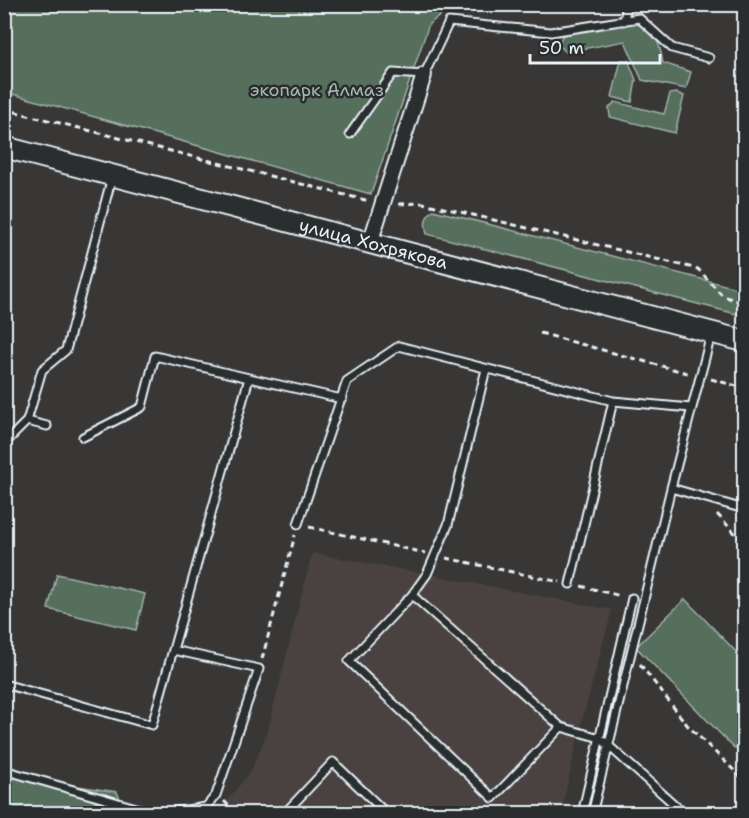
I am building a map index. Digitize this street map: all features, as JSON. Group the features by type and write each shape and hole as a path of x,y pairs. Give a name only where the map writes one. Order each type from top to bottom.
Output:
{"main road":[{"name":"улица Хохрякова","path":"4,147 744,341"}],"street":[{"path":"370,243 424,75"}],"lane":[{"path":"624,21 627,4"},
{"path":"350,134 393,73 424,75 449,22 551,32 639,18 672,48 709,58"},
{"path":"4,444 27,421 42,370 66,350 112,176"},
{"path":"592,813 691,408 712,333"},
{"path":"298,524 347,381 399,346 613,400 691,408"},
{"path":"83,437 142,407 155,356 342,399"},
{"path":"486,369 448,525 427,574 412,596 349,661 493,798 561,728"},
{"path":"4,684 152,724 249,378"},
{"path":"570,584 613,400"},
{"path":"27,421 47,426"},
{"path":"671,488 744,509"},
{"path":"412,596 561,728 600,738 685,813"},
{"path":"582,813 632,598"},
{"path":"4,770 158,813 206,807 216,795 259,669 173,650"},
{"path":"284,813 333,762 387,813"}],"path":[{"path":"4,109 383,204 423,203 698,269 723,296 744,303"},
{"path":"540,333 744,388"},
{"path":"702,497 744,543"},
{"path":"259,669 298,524 632,598"},
{"path":"631,652 688,726 744,780"},
{"path":"226,802 237,813"}],"shaded area":[{"path":"312,553 612,610 579,732 561,813 216,814 251,771 267,733"}],"green space":[{"name":"экопарк Алмаз","path":"4,5 455,5 429,24 371,194 5,92"},
{"path":"631,22 646,28 655,36 663,63 691,72 686,89 642,80 625,41 566,52 558,44 563,35"},
{"path":"621,60 628,60 636,80 632,102 612,97"},
{"path":"677,93 684,96 675,133 610,117 609,108 615,102 664,114 670,94"},
{"path":"433,210 744,290 744,316 427,234 426,220"},
{"path":"57,574 145,594 136,630 48,609"},
{"path":"685,599 744,660 744,740 735,749 636,647"},
{"path":"5,775 117,792 126,813 5,814"}]}
